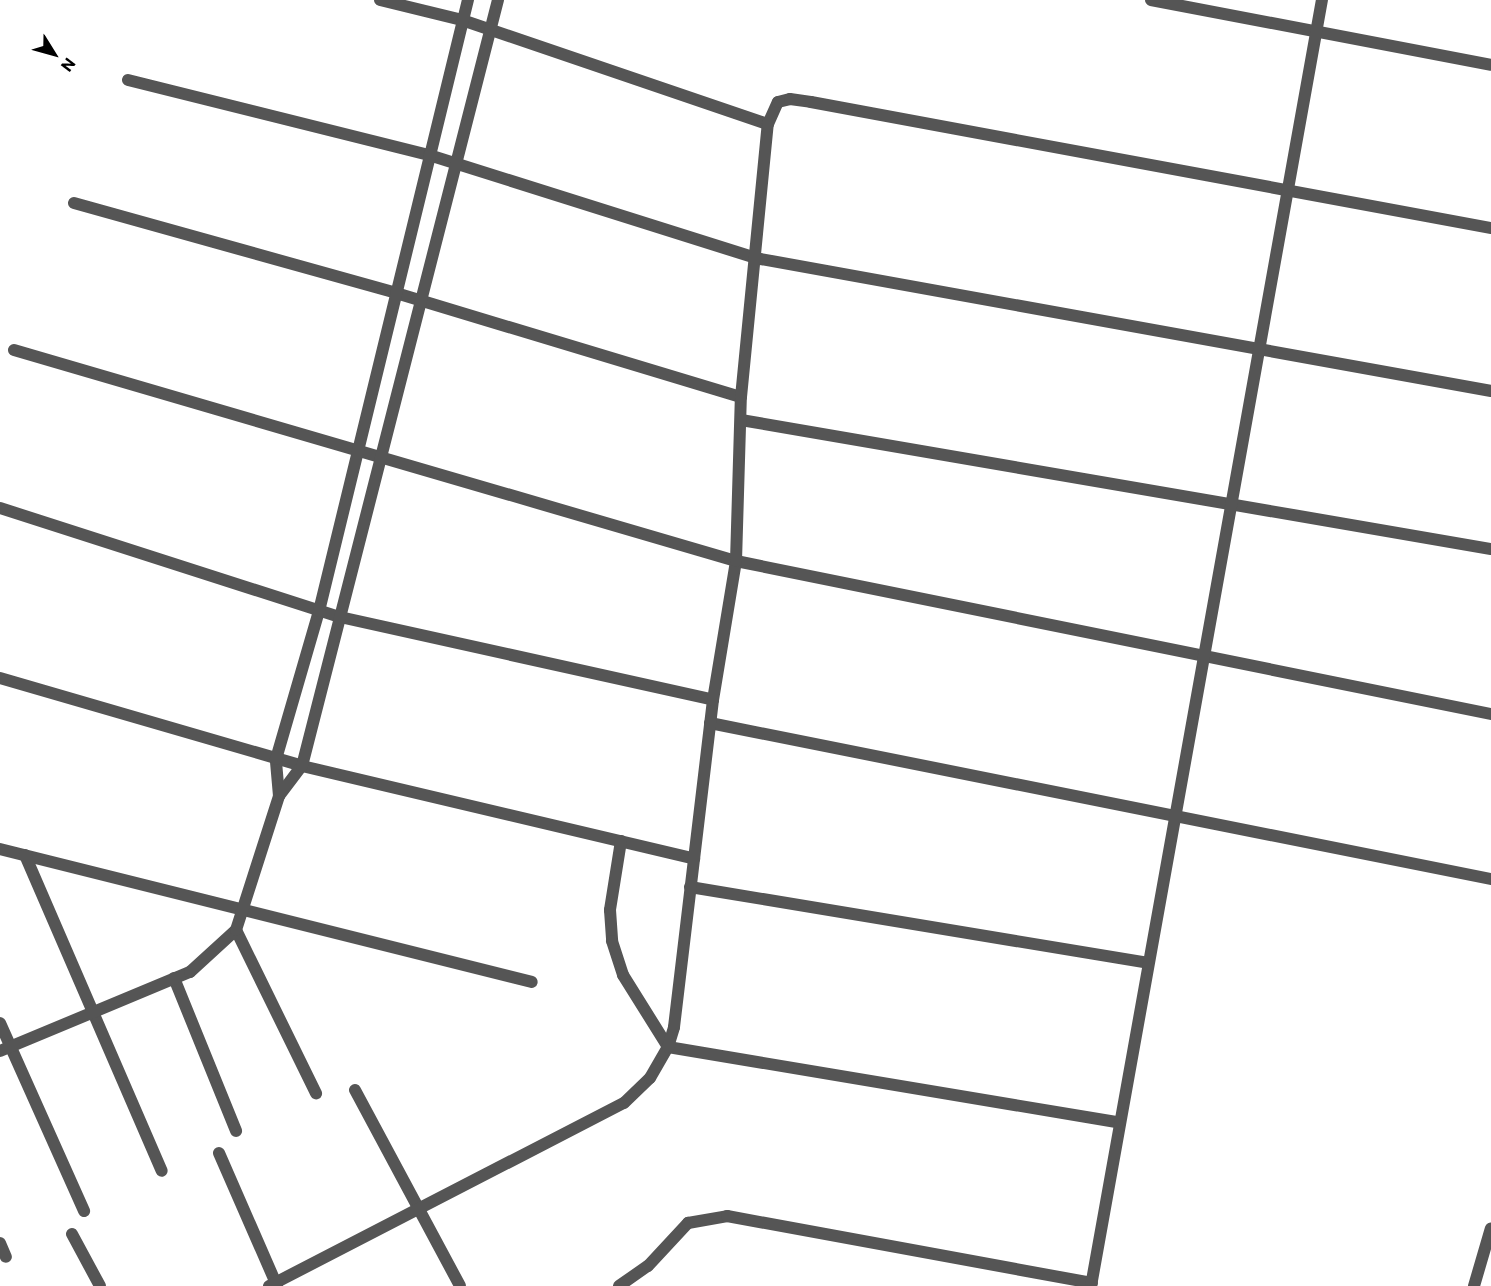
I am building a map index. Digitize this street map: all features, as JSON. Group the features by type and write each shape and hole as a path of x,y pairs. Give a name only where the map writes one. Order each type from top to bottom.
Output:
{"street":[{"path":"380,0 491,29 768,124"},
{"path":"279,796 276,759 319,611 468,0"},
{"path":"5,1049 190,972 236,930 244,911 279,796 302,766 498,0"},
{"path":"1151,0 1491,65"},
{"path":"619,1286 648,1266 688,1223 727,1216 1091,1285 1118,1122 1176,816 1322,0"},
{"path":"128,80 429,155 755,258 1491,391"},
{"path":"219,1154 274,1285 624,1103 650,1078 668,1047 674,1027 712,700 736,561 741,397 768,124 772,110 790,99 1491,228"},
{"path":"74,203 396,293 741,397"},
{"path":"14,350 736,561 904,592 1203,658 1491,714"},
{"path":"741,420 1230,506 1491,549"},
{"path":"0,508 340,617 712,700"},
{"path":"0,678 302,766 694,859"},
{"path":"710,723 1491,879"},
{"path":"621,842 610,910 612,941 623,975 668,1047 1118,1122"},
{"path":"0,849 532,982"},
{"path":"25,855 162,1170"},
{"path":"690,887 1147,963"},
{"path":"236,930 316,1093"},
{"path":"174,978 236,1131"},
{"path":"0,1023 5,1049 84,1211"},
{"path":"355,1090 460,1286"},
{"path":"1474,1286 1491,1228"},
{"path":"72,1234 100,1286"},
{"path":"0,1243 6,1257"}]}
